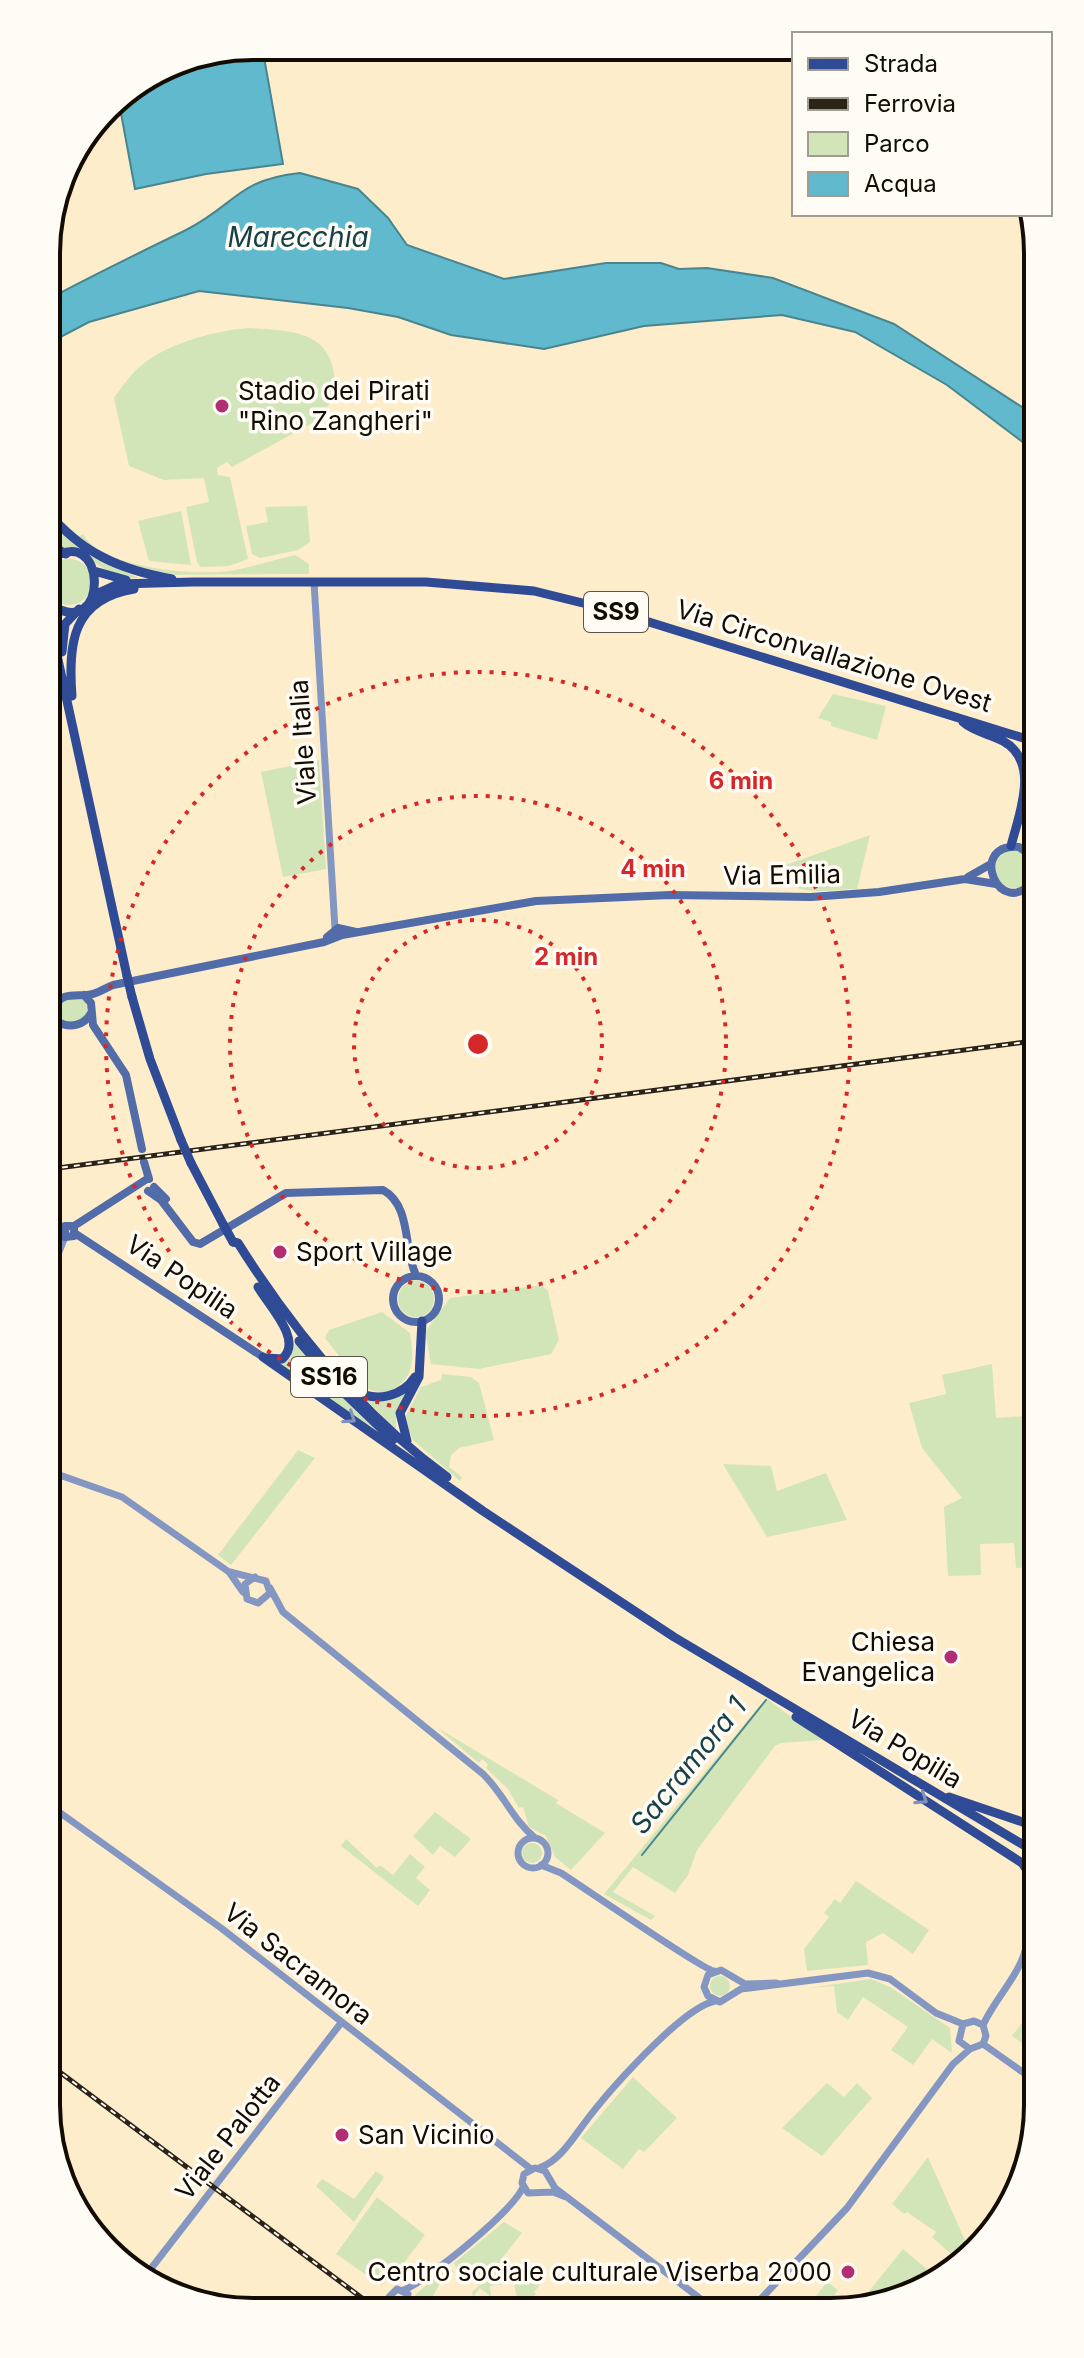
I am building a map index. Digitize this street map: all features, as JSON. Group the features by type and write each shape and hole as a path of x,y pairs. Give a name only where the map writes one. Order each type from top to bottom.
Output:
{"main road":[{"path":"60,525 73,539 103,559 173,582"},
{"name":"Via Circonvallazione Ovest","path":"60,551 82,557 94,571 116,579 173,582"},
{"path":"60,557 66,554"},
{"path":"94,571 94,595"},
{"path":"72,699 71,643 91,608 104,598 127,590 173,582"},
{"name":"Via Circonvallazione Ovest","path":"94,595 118,584 173,582 464,583 534,591 607,609 1024,738"},
{"name":"SS16","path":"75,730 62,637 65,624 94,595"},
{"name":"SS16","path":"60,608 66,611 79,608"},
{"name":"SS16","path":"60,668 132,997 150,1059 191,1163 258,1287 339,1388 437,1474"},
{"path":"957,717 968,726 1005,743 1021,759 1024,775"},
{"path":"1024,785 1011,846 1024,849"},
{"name":"Via Emilia","path":"965,879 991,864 998,852 1011,846"},
{"path":"991,864 996,884"},
{"name":"Via Emilia","path":"84,995 321,942 338,932 362,933 536,901 670,895 811,897 879,892 965,879 996,884 1015,892 1024,890"},
{"path":"77,1025 92,1010 106,988"},
{"path":"60,999 74,994 84,995 92,1010 93,1025 126,1075 142,1149"},
{"path":"60,1022 77,1025 100,1035"},
{"path":"144,1162 147,1186 193,1242 200,1244 212,1240 286,1193 376,1189 389,1193 400,1206 409,1261 416,1275"},
{"path":"65,1237 128,1193 147,1186"},
{"name":"Via Popilia","path":"75,1230 263,1357"},
{"name":"SS16","path":"233,1242 238,1243 263,1284 321,1358 437,1474"},
{"path":"405,1278 416,1275 429,1279 439,1294 434,1314 417,1321 400,1315 393,1302 395,1289 405,1278 409,1261"},
{"path":"258,1287 291,1340 289,1352 282,1359 263,1357"},
{"path":"414,1450 401,1428 400,1413 419,1371 417,1321"},
{"path":"263,1357 437,1474"},
{"path":"321,1358 359,1393 369,1396 397,1394 412,1382 419,1371"},
{"name":"Via Popilia","path":"437,1474 651,1622 1024,1845"},
{"path":"765,1692 795,1716 1024,1866"},
{"path":"922,1786 1024,1822"}],"street":[{"name":"Viale Italia","path":"314,582 338,932"},
{"path":"60,1249 65,1237"},
{"path":"60,1475 122,1497 229,1572 247,1599 283,1612 483,1774 505,1798 521,1827 545,1844 548,1856 561,1873"},
{"path":"229,1572 266,1581 283,1612"},
{"path":"243,1592 247,1580 255,1577"},
{"path":"258,1603 266,1600 270,1588"},
{"name":"Via Sacramora","path":"60,1813 221,1928 514,2159 549,2179"},
{"path":"521,1827 518,1856 521,1863 532,1868 541,1865 548,1856"},
{"path":"520,1844 534,1837"},
{"path":"541,1865 561,1873 675,1947 703,1969 726,1971 745,1984 879,1975 960,2028 980,2024 1024,1958"},
{"path":"675,1947 702,1973 705,1987 715,2001"},
{"path":"692,2013 716,1970"},
{"path":"733,1995 737,1986 734,1977"},
{"path":"545,2192 555,2159 629,2069 692,2013 715,2001 725,2001 741,1989 776,1983"},
{"path":"936,2013 960,2028 960,2042 953,2064"},
{"name":"Viale Palotta","path":"151,2269 341,2023"},
{"path":"762,2298 847,2208 953,2064 970,2049 983,2044 986,2036 980,2024"},
{"path":"960,2042 970,2049"},
{"path":"983,2044 1024,2073"},
{"path":"408,2298 423,2280 519,2196 531,2170 555,2159"},
{"path":"549,2179 566,2197 699,2298"},
{"path":"523,2187 531,2195"},
{"path":"486,2226 531,2195 545,2192 566,2197"},
{"path":"391,2298 390,2294 397,2289 404,2298"}],"green space":[{"name":"Stadio dei Pirati \"Rino Zangheri\"","path":"248,328 284,331 312,339 323,348 330,360 335,376 335,398 314,422 232,467 227,462 217,468 218,475 230,477 248,559 229,566 201,567 197,562 186,507 209,502 204,478 164,480 129,466 114,398 137,369 161,352 205,336"},
{"path":"307,506 310,542 298,550 260,558 252,554 246,526 268,522 265,507"},
{"path":"181,511 191,565 149,561 138,521"},
{"path":"60,519 79,536 83,534 94,546 130,563 177,571 219,572 295,555 309,564 309,574 159,575 92,551"},
{"path":"60,528 90,555 139,578 116,576 60,546"},
{"path":"60,561 78,561 90,573 92,582 85,598 69,605 60,603"},
{"path":"833,694 886,706 877,740 831,726 831,722 818,718"},
{"path":"319,760 326,869 283,877 261,772"},
{"path":"870,835 857,889 801,889 785,878 780,867"},
{"path":"1007,852 1024,854 1024,884 1014,888 1007,886 997,876 997,862"},
{"path":"68,997 78,997 86,1005 86,1015 78,1023 68,1023 60,1015 60,1005"},
{"path":"416,1281 429,1286 434,1299 429,1312 416,1317 403,1312 398,1299 403,1286"},
{"path":"542,1285 548,1291 559,1340 551,1354 479,1369 431,1364 425,1332 450,1298"},
{"path":"382,1312 410,1333 412,1359 403,1382 388,1391 379,1392 370,1390 360,1381 325,1338 329,1330"},
{"path":"295,1342 377,1433 276,1364 290,1359"},
{"path":"992,1364 996,1418 1024,1416 1024,1568 1016,1568 1014,1543 980,1544 981,1575 948,1576 944,1507 962,1498 922,1448 909,1403 946,1394 942,1375"},
{"path":"442,1374 471,1377 479,1383 494,1440 459,1448 451,1455 449,1467 462,1477 460,1481 413,1440 404,1419 421,1387 441,1380"},
{"path":"410,1390 396,1412 396,1429 364,1398"},
{"path":"298,1450 315,1458 231,1565 218,1555"},
{"path":"723,1464 771,1466 777,1491 826,1473 847,1520 767,1537"},
{"path":"766,1698 822,1740 775,1746 697,1850 688,1875 675,1893 633,1867 613,1892 655,1916 651,1920 604,1894"},
{"path":"436,1727 558,1800 556,1803 605,1833 571,1870 555,1857 546,1836 529,1827 523,1807 519,1808 508,1789 486,1768 488,1764 482,1759 479,1763"},
{"path":"435,1812 471,1839 455,1857 440,1846 433,1855 413,1836"},
{"path":"346,1839 377,1868 380,1865 393,1875 410,1854 425,1867 416,1878 430,1890 418,1906 341,1846"},
{"path":"532,1843 539,1846 542,1853 539,1860 532,1863 525,1860 522,1853 525,1846"},
{"path":"856,1881 929,1930 913,1954 883,1933 866,1942 868,1965 807,1971 804,1949 829,1917 824,1913 835,1899 840,1903"},
{"path":"720,1976 727,1979 730,1986 727,1993 720,1996 713,1993 710,1986 713,1979"},
{"path":"871,1979 890,1987 950,2028 952,2053 932,2039 913,2065 891,2050 908,2027 863,1997 848,2020 837,2012 834,1986 809,1988"},
{"path":"1024,2020 1024,2045 1012,2036"},
{"path":"633,2077 677,2118 644,2152 639,2149 623,2169 581,2138"},
{"path":"827,2083 844,2097 857,2083 872,2098 822,2156 782,2128"},
{"path":"928,2157 966,2243 952,2255 932,2237 936,2232 892,2204"},
{"path":"376,2171 384,2177 354,2222 316,2186 322,2179 354,2199"},
{"path":"377,2197 425,2235 394,2276 381,2285 336,2254"},
{"path":"504,2222 522,2233 503,2257 525,2275 529,2272 543,2281 532,2298 517,2298 514,2283 490,2286 491,2297 480,2288 473,2297 472,2292 479,2286 457,2270 454,2263"},
{"path":"903,2249 929,2271 905,2283 867,2294"},
{"path":"450,2265 454,2272 447,2280 443,2278 432,2298 414,2298"},
{"path":"827,2282 838,2290 832,2298 814,2298"}],"water":[{"path":"264,60 283,164 206,174 135,189 121,113 126,108 146,92 179,75 215,64"},
{"name":"Marecchia","path":"300,173 358,189 388,218 407,245 504,279 606,263 661,263 679,269 707,268 773,278 894,324 1024,408 1024,443 947,385 855,332 782,315 644,326 544,349 451,335 398,317 348,308 199,291 89,322 60,337 60,293 186,230 249,187 279,176"}],"waterway":[{"name":"Sacramora 1","path":"642,1855 766,1700"}],"railway":[{"path":"60,1168 1024,1042"},
{"path":"60,2072 362,2298"}],"place":[{"name":"Stadio dei Pirati \"Rino Zangheri\"","path":"222,406"},
{"name":"Sport Village","path":"280,1252"},
{"name":"Chiesa Evangelica","path":"951,1657"},
{"name":"San Vicinio","path":"342,2135"},
{"name":"Centro sociale culturale Viserba 2000","path":"848,2272"}]}
